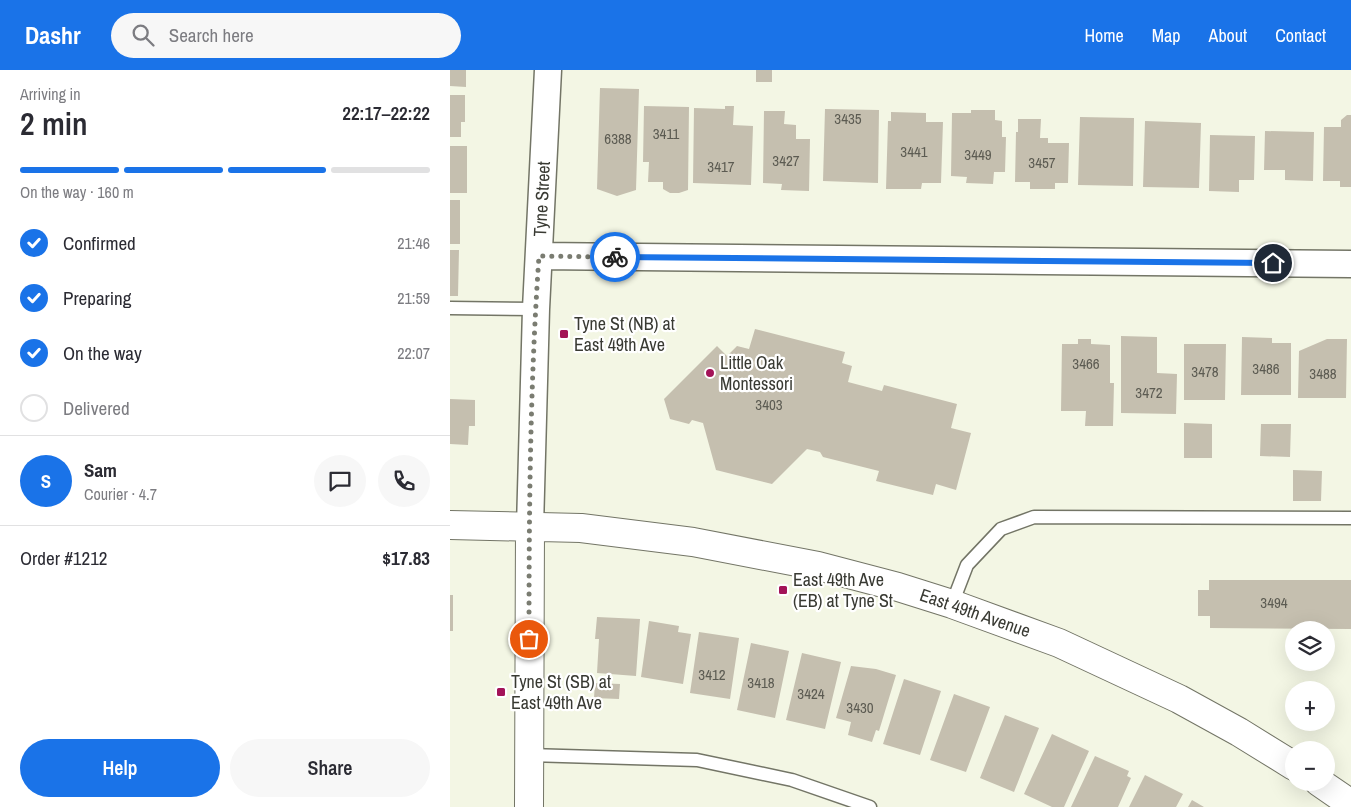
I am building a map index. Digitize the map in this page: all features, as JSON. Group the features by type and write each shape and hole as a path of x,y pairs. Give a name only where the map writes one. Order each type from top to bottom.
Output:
{"street":[{"name":"Tyne Street","path":"529,807 530,527 536,309 548,70"},
{"path":"539,256 1351,264"},
{"name":"East 49th Avenue","path":"450,525 581,528 693,542 818,566 898,587 952,604 1059,643 1179,699 1239,732 1285,760"},
{"path":"1332,791 1351,804"}],"lane":[{"path":"450,308 536,309"},
{"path":"952,604 967,565 1001,528 1034,517 1351,518"},
{"path":"529,755 697,760 792,780 870,807"}],"building":[{"path":"450,70 466,70 466,87 450,86"},
{"path":"756,70 772,70 772,82 756,82"},
{"path":"600,88 639,89 636,190 617,196 597,189"},
{"path":"450,95 465,95 465,122 461,122 461,137 450,137"},
{"path":"644,106 689,107 688,190 670,193 663,189 663,182 648,182 649,162 643,162"},
{"path":"725,106 734,106 733,125 753,126 751,185 693,183 694,108 725,109"},
{"path":"825,109 879,110 878,183 823,181"},
{"path":"971,110 995,110 995,120 1002,121 1002,137 1006,137 1005,172 994,172 993,184 966,183 967,177 951,176 952,113 971,113"},
{"path":"764,111 785,111 784,124 796,125 796,139 810,139 809,191 781,190 782,184 763,183"},
{"path":"891,112 926,113 926,122 943,122 941,183 922,183 921,189 886,189 888,121 891,121"},
{"path":"1347,115 1351,115 1351,187 1340,187 1340,181 1323,181 1324,127 1341,127 1341,120"},
{"path":"1080,117 1134,118 1133,186 1078,185"},
{"path":"1018,119 1041,119 1040,138 1048,138 1048,143 1069,143 1068,183 1055,183 1055,189 1030,189 1030,182 1015,182"},
{"path":"1145,121 1201,123 1199,188 1143,187"},
{"path":"1265,131 1314,132 1313,181 1285,180 1285,170 1264,170"},
{"path":"1210,135 1255,136 1254,180 1239,180 1239,192 1209,191"},
{"path":"450,146 467,146 467,193 450,193"},
{"path":"450,200 460,200 460,244 450,244"},
{"path":"450,250 459,250 458,296 450,296"},
{"path":"755,329 845,352 842,363 852,366 848,382 882,391 884,385 957,404 951,428 971,433 956,490 936,484 933,495 876,481 879,471 823,457 820,452 807,449 772,484 716,470 703,423 692,420 689,424 670,419 664,399 717,346 727,356 737,346 749,349"},
{"path":"1121,336 1157,337 1157,373 1177,374 1176,414 1121,413"},
{"path":"1242,337 1272,338 1272,343 1291,343 1291,395 1241,395"},
{"path":"1078,339 1091,339 1091,344 1110,345 1110,383 1114,383 1113,426 1085,426 1086,411 1061,411 1062,344 1078,344"},
{"path":"1327,339 1347,339 1346,398 1298,398 1299,351"},
{"path":"1184,344 1226,344 1225,400 1184,400"},
{"path":"450,399 475,400 475,426 469,426 468,445 450,444"},
{"path":"1184,423 1212,424 1212,458 1184,458"},
{"path":"1261,424 1291,424 1290,457 1260,456"},
{"path":"1293,470 1322,471 1321,501 1293,501"},
{"path":"1209,580 1351,580 1351,629 1335,629 1335,621 1285,621 1285,629 1210,628 1210,616 1198,616 1198,590 1209,590"},
{"path":"450,595 453,595 453,631 450,631"},
{"path":"597,617 640,619 636,676 597,673 599,639 595,639"},
{"path":"649,621 679,626 678,632 691,634 683,684 641,677"},
{"path":"699,632 739,638 730,699 690,693"},
{"path":"751,643 789,651 775,718 737,710"},
{"path":"802,653 841,662 825,729 786,720"},
{"path":"851,666 876,669 896,675 879,731 876,730 872,742 848,735 851,722 836,718"},
{"path":"904,679 941,691 920,755 883,744"},
{"path":"595,683 620,684 619,699 594,698"},
{"path":"954,694 990,707 966,772 930,760"},
{"path":"1005,715 1039,728 1014,792 980,778"},
{"path":"1052,734 1089,751 1064,807 1052,807 1024,794"},
{"path":"1095,756 1129,771 1127,776 1131,778 1118,807 1071,807"},
{"path":"1145,775 1183,794 1176,807 1129,807"},
{"path":"1192,800 1204,807 1188,807"}],"way so far":[{"path":"529,639 530,473 539,256 615,257"}],"place":[{"name":"Tyne St (NB) at East 49th Ave","path":"564,334"},
{"name":"Little Oak Montessori","path":"710,373"},
{"name":"East 49th Ave (EB) at Tyne St","path":"783,590"},
{"name":"Tyne St (SB) at East 49th Ave","path":"501,692"}],"route":[{"path":"615,257 1273,263"}]}
